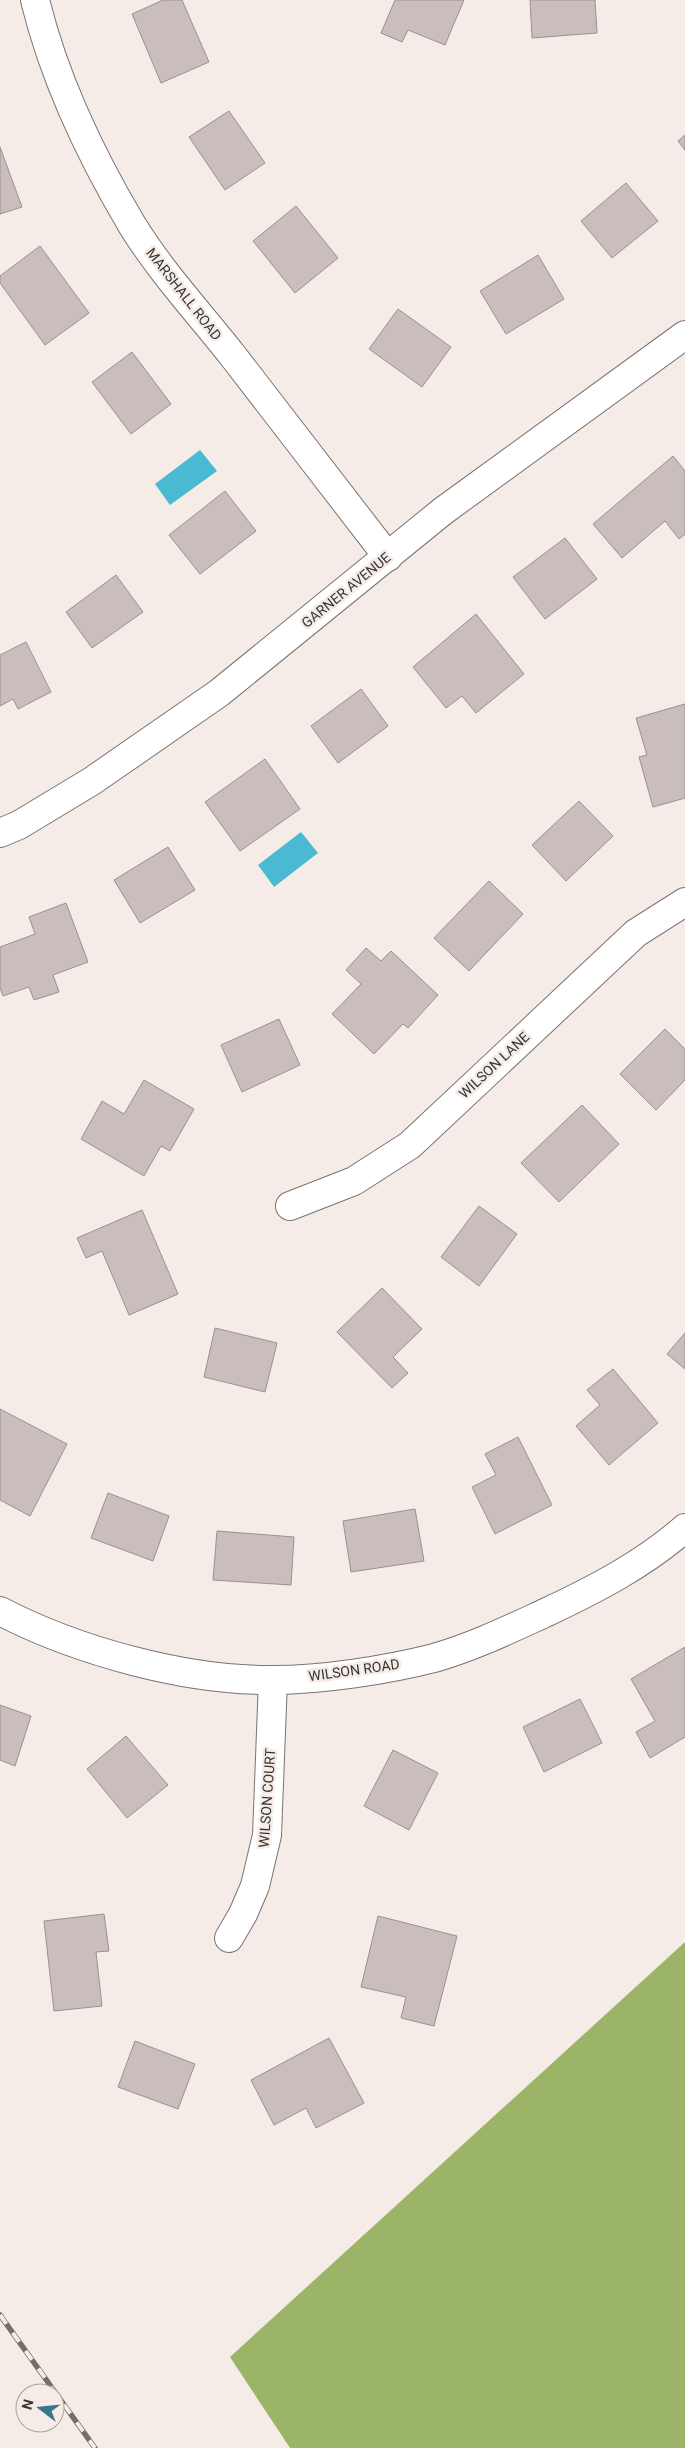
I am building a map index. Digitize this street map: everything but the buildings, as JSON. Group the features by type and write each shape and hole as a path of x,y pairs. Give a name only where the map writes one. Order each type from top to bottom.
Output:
{"street":[{"name":"MARSHALL ROAD","path":"35,0 56,67 78,121 132,225 172,281 217,336 388,557"},
{"name":"GARNER AVENUE","path":"0,832 19,825 92,781 219,693 444,511 685,335"},
{"name":"WILSON LANE","path":"290,1206 354,1181 410,1145 636,933 685,902"},
{"name":"WILSON ROAD","path":"0,1611 23,1623 89,1648 172,1670 211,1676 273,1680 359,1672 435,1658 493,1638 611,1581 685,1528"},
{"name":"WILSON COURT","path":"229,1938 243,1914 255,1886 267,1835 273,1680"}],"green space":[{"path":"685,1942 685,2448 290,2448 230,2357"}],"water":[{"path":"200,450 217,471 170,505 155,484"},
{"path":"301,832 318,853 274,887 258,865"}],"railway":[{"path":"0,2315 95,2448"}]}
